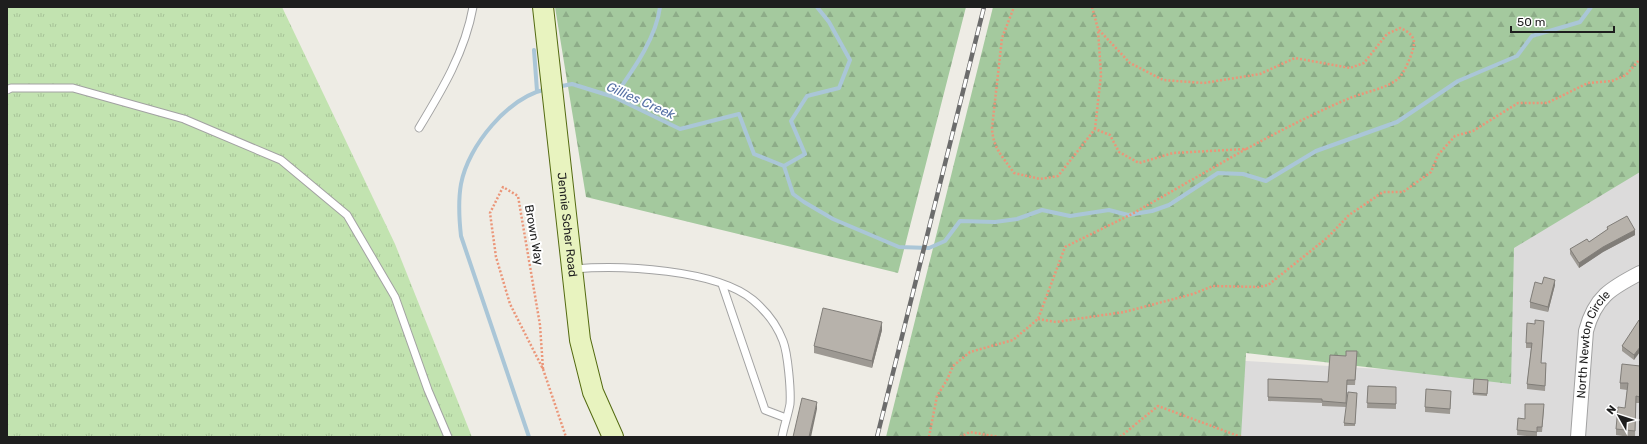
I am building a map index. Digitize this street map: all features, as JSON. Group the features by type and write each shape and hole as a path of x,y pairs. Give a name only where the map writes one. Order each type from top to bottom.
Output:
{"street":[{"name":"Jennie Scher Road","path":"543,7 580,340 587,370 596,398 613,437"},
{"name":"North Newton Circle","path":"1578,437 1586,331 1590,314 1604,295 1619,284 1640,273"}],"lane":[{"path":"419,128 447,81 464,42 473,7"},
{"path":"7,90 11,88 73,88 184,119 280,160 347,215 395,297 428,390 448,437"},
{"path":"572,269 595,267 640,268 722,284 752,299 769,315 784,342 790,404 782,437"},
{"path":"722,284 765,410 786,418"}],"path":[{"path":"1014,7 1002,38 992,128 993,140 996,150 1014,173 1040,179 1058,176 1095,129 1101,75 1098,28 1092,7"},
{"path":"929,437 937,396 947,380 953,366 970,352 1013,340 1038,319 1065,247 1132,214 1246,149 1302,120 1350,98 1387,85 1399,78 1409,61 1414,43 1411,35 1400,28 1387,34 1364,63 1350,68 1295,58 1260,74 1204,83 1163,80 1130,63 1098,28"},
{"path":"1038,319 1056,322 1124,312 1194,294 1214,286 1259,287 1268,285 1327,238 1354,211 1383,192 1403,192 1431,172 1438,155 1455,136 1473,131 1518,103 1547,103 1588,83 1612,82 1626,75 1640,59"},
{"path":"1095,129 1110,135 1118,152 1139,163 1173,153 1246,149"},
{"name":"Brown Way","path":"543,370 540,325 518,196 503,187 490,213 496,257 510,304 543,370 566,437"},
{"path":"1120,437 1158,406 1241,437"},
{"path":"960,437 970,432 999,437"}],"shaded area":[{"path":"1640,153 1640,437 1209,437 1213,359 1482,375 1495,235"}],"green space":[{"path":"7,7 282,7 395,244 472,437 7,437"},
{"path":"555,7 966,7 898,273 586,197"},
{"path":"993,7 1640,7 1640,172 1514,248 1511,384 1246,353 1241,437 886,437"}],"building":[{"path":"1627,216 1635,230 1603,247 1579,263 1570,249 1587,239 1589,242 1608,229 1607,227"},
{"path":"1544,277 1555,280 1548,307 1530,302 1535,282 1542,284"},
{"path":"823,308 882,322 872,361 814,346"},
{"path":"1535,320 1544,321 1541,363 1546,363 1545,386 1527,384 1532,343 1526,343 1527,323 1535,324"},
{"path":"1639,320 1640,347 1634,355 1622,346"},
{"path":"1346,351 1357,351 1355,380 1347,380 1346,403 1322,401 1322,399 1268,397 1268,379 1328,382 1330,355 1346,356"},
{"path":"1622,364 1640,366 1640,397 1636,396 1635,431 1616,429 1618,407 1625,408 1628,383 1620,383"},
{"path":"1474,379 1488,380 1487,394 1473,393"},
{"path":"1368,386 1396,387 1396,404 1367,403"},
{"path":"1426,389 1451,391 1450,409 1425,407"},
{"path":"1348,392 1357,393 1355,424 1344,423"},
{"path":"802,398 817,402 809,437 793,437"},
{"path":"1525,404 1544,404 1542,427 1537,427 1537,432 1517,430 1518,418 1525,419"}],"waterway":[{"path":"614,97 635,66 648,43 654,31 660,7"},
{"name":"Gillies Creek","path":"557,87 572,84 614,97 680,129 739,114 754,154 784,166 805,154 791,121 807,96 839,88 850,60 829,22 817,7"},
{"path":"784,166 793,194 804,202 833,219 899,247 929,248 945,241 960,221 995,222 1017,219 1042,210 1070,216 1109,210 1128,215 1152,211 1169,205 1218,173 1243,174 1266,181 1316,151 1397,122 1458,81 1517,56 1532,36 1580,22 1591,7"},
{"path":"534,50 537,91"},
{"name":"Gillies Creek","path":"529,437 461,236 459,197 465,169 481,139 492,125 518,102 532,94 547,89"}],"railway":[{"path":"877,437 984,7"}]}
